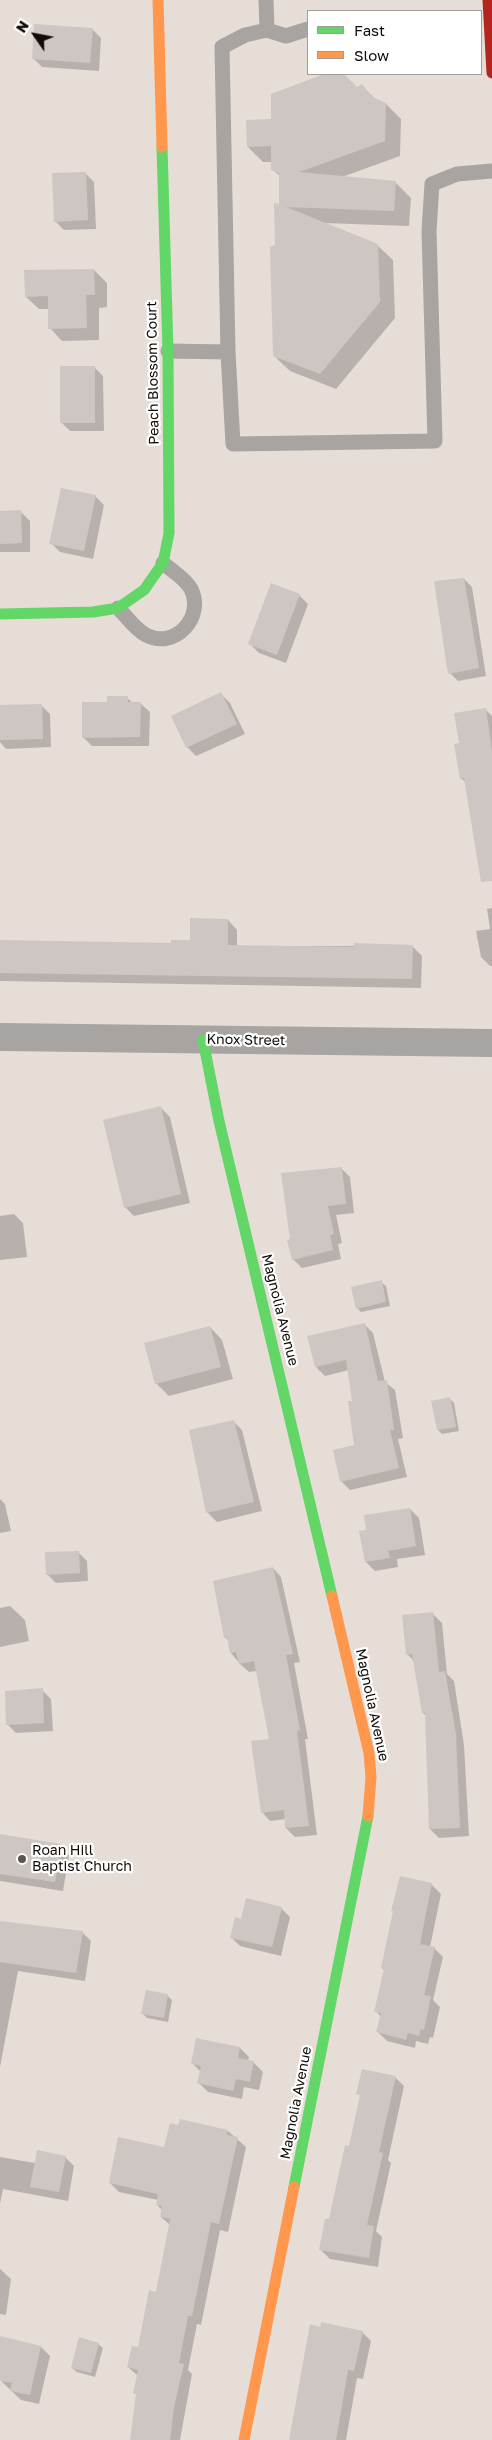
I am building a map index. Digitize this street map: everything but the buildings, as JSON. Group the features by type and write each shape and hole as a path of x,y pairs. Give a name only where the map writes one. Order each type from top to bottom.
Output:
{"main road":[{"name":"Peach Blossom Court","path":"0,614 92,612 118,608 144,590 163,563 169,533 168,350 158,0"},
{"path":"488,0 492,72"},
{"name":"Magnolia Avenue","path":"203,1040 219,1121 346,1650 369,1752 371,1777 370,1805 362,1850 244,2440"}],"street":[{"name":"Knox Street","path":"0,1037 492,1043"}],"lane":[{"path":"266,0 267,30"},
{"path":"307,29 286,36 267,30 245,35 222,47 228,352 233,444 435,441 429,231 432,184 457,174 492,171"},
{"path":"168,350 228,352"},
{"path":"118,608 137,628 156,638 172,637 186,629 195,609 194,598 190,587 183,579 163,563"}],"traffic: fast":[{"path":"0,614 93,612 118,608 144,590 163,563 169,533 168,351 162,147"},
{"path":"203,1040 219,1121 332,1596"},
{"path":"294,2187 368,1816"}],"traffic: slow":[{"path":"158,0 162,147"},
{"path":"332,1596 369,1753 371,1777 368,1816"},
{"path":"244,2440 294,2187"}],"traffic: jam":[{"path":"488,0 492,73"}],"place":[{"name":"Roan Hill Baptist Church","path":"22,1859"}]}
